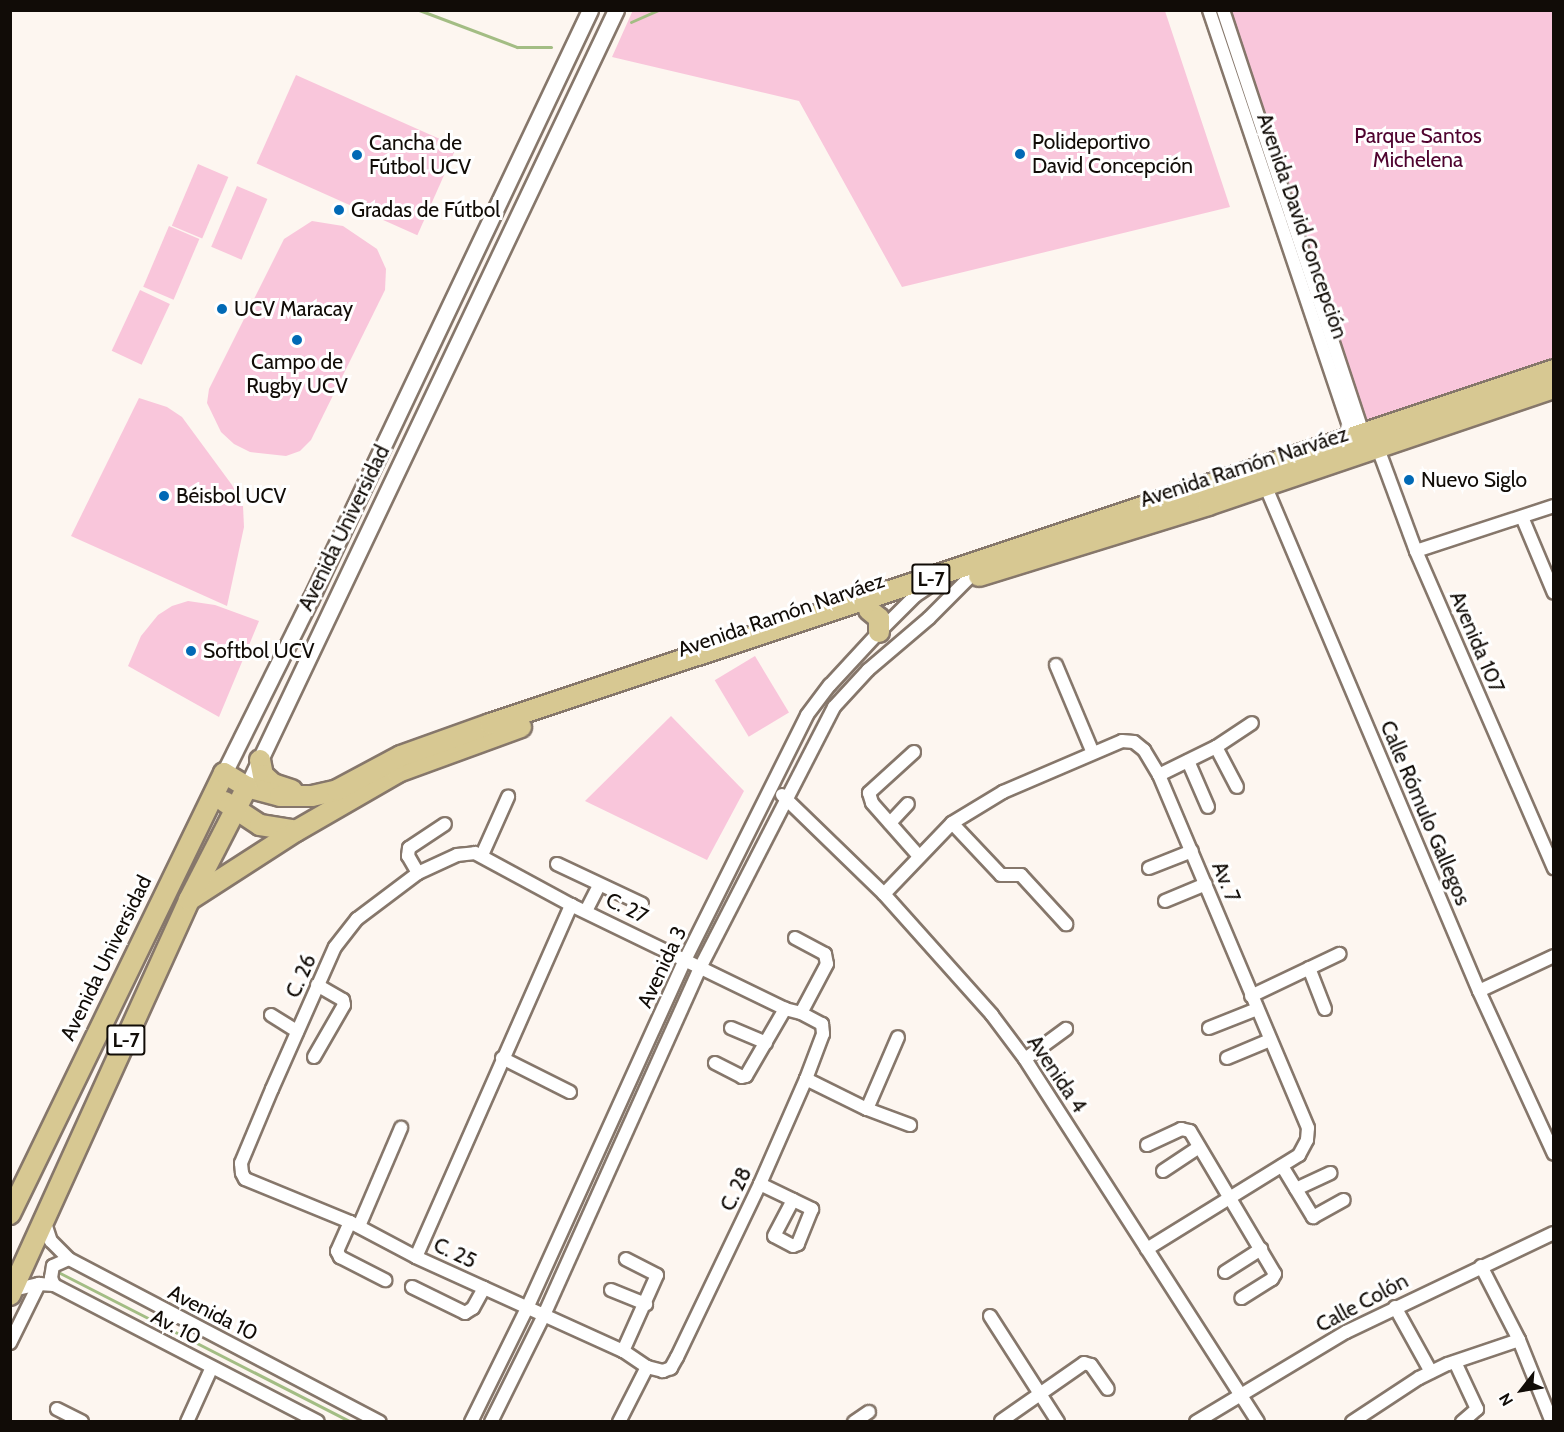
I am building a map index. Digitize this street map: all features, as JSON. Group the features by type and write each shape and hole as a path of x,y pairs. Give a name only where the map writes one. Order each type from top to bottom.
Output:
{"main road":[{"name":"Avenida Ramón Narváez","path":"189,900 296,831 398,772 534,723 869,610 1265,485 1365,441 1554,370"},
{"name":"Avenida Ramón Narváez","path":"224,773 247,787 280,796 312,796 337,790 401,756 490,724 949,573 1365,441 1554,388"},
{"path":"869,610 879,618 879,632"},
{"path":"260,760 263,775 273,784 312,796"},
{"name":"Avenida Universidad","path":"10,1214 224,773"},
{"name":"Avenida Universidad","path":"12,1292 189,900 247,787"},
{"path":"213,793 260,825 296,831"}],"street":[{"name":"Avenida Universidad","path":"224,773 321,578 523,157 590,10"},
{"name":"Avenida Universidad","path":"247,787 543,168 616,10"},
{"name":"Avenida David Concepción","path":"1209,10 1273,181"},
{"name":"Avenida David Concepción","path":"1223,10 1273,181 1323,332 1365,441"},
{"path":"523,157 543,168"},
{"name":"Avenida 107","path":"1365,441 1416,551 1554,868"},
{"name":"Calle Rómulo Gallegos","path":"1265,485 1479,991 1554,1154"},
{"path":"1416,551 1554,506"},
{"path":"1522,517 1554,592"},
{"name":"Avenida 3","path":"471,1422 527,1308 686,958 807,715 830,685 915,596 949,573"},
{"name":"Avenida 3","path":"491,1422 544,1315 701,966 834,707 868,670 929,618 969,579"},
{"path":"1056,665 1093,753"},
{"path":"1159,775 1216,747 1252,723"},
{"name":"Av. 7","path":"884,894 918,855 952,823 1003,792 1122,741 1134,742 1144,750 1159,775 1192,851 1308,1128 1307,1140 1299,1155 1228,1197 1148,1249"},
{"path":"1216,747 1237,787"},
{"path":"914,752 869,793 869,799 918,855"},
{"path":"1188,761 1208,807"},
{"name":"Avenida 4","path":"772,788 786,798 884,894 992,1015 1025,1059 1258,1422"},
{"path":"482,855 508,797"},
{"path":"890,824 908,804"},
{"path":"952,823 1001,875 1021,875 1066,924"},
{"path":"418,873 408,856 409,848 445,824"},
{"path":"1149,868 1192,851"},
{"name":"C. 26","path":"241,1163 335,947 357,920 418,873 457,855 475,853 482,855"},
{"name":"C. 27","path":"482,855 516,877 686,958 785,1009 801,1012 813,1018"},
{"path":"557,864 642,904"},
{"path":"1165,902 1206,884"},
{"path":"586,910 599,885"},
{"path":"416,1257 571,904"},
{"path":"795,938 825,954 827,964 801,1012"},
{"path":"1251,996 1339,954"},
{"path":"1479,991 1554,956"},
{"path":"1309,968 1324,1009"},
{"path":"314,1057 344,1005 344,1000 317,985"},
{"path":"715,1063 742,1077 746,1076 785,1009"},
{"path":"1209,1028 1257,1009"},
{"path":"271,1016 297,1031"},
{"name":"C. 28","path":"663,1371 671,1368 677,1357 760,1184 806,1079 823,1034 822,1024 813,1018"},
{"path":"731,1028 766,1043"},
{"path":"1025,1059 1066,1029"},
{"path":"867,1109 898,1037"},
{"path":"1227,1058 1270,1040"},
{"path":"502,1058 570,1092"},
{"path":"806,1079 867,1109 910,1125"},
{"path":"385,1280 340,1257 337,1251 354,1224 401,1128"},
{"path":"1148,1145 1182,1129 1190,1131 1275,1274 1272,1279 1241,1298"},
{"path":"1163,1171 1199,1147"},
{"name":"C. 25","path":"241,1163 245,1179 354,1224 416,1257 623,1351 647,1367 663,1371"},
{"path":"1282,1166 1313,1217 1344,1200"},
{"path":"1296,1189 1331,1173"},
{"path":"760,1184 793,1200"},
{"name":"Avenida 10","path":"45,1222 51,1241 69,1259 380,1422"},
{"name":"Calle Colón","path":"1196,1422 1346,1332 1554,1233"},
{"path":"1225,1272 1261,1249"},
{"path":"54,1285 51,1278 52,1266 69,1259"},
{"path":"623,1351 646,1304 657,1275 627,1259"},
{"path":"1481,1266 1519,1340 1552,1422"},
{"path":"10,1343 39,1284"},
{"name":"Av. 10","path":"12,1292 39,1284 54,1285 318,1422"},
{"path":"412,1287 465,1313 473,1308 484,1288"},
{"path":"612,1290 646,1304"},
{"path":"1395,1307 1431,1372"},
{"path":"990,1316 1058,1422"},
{"path":"1352,1422 1431,1372 1519,1340"},
{"path":"1455,1362 1477,1409 1462,1422"},
{"path":"1001,1421 1084,1363 1091,1365 1108,1389"},
{"path":"187,1422 212,1367"},
{"path":"619,1422 647,1367"},
{"path":"57,1409 82,1422"},
{"path":"854,1422 869,1412"}],"green space":[{"name":"Polideportivo David Concepción","path":"633,10 1165,11 1230,207 902,287 799,101 612,57"},
{"name":"Parque Santos Michelena","path":"1229,11 1553,11 1553,368 1370,432"},
{"name":"Cancha de Fútbol UCV","path":"296,75 457,147 417,235 257,164"},
{"path":"198,164 228,177 202,239 172,226"},
{"path":"237,186 267,199 242,260 211,247"},
{"name":"Campo de Rugby UCV","path":"312,221 343,226 377,249 386,269 385,290 311,440 300,451 286,456 250,452 234,444 221,432 207,403 209,389 284,239"},
{"path":"169,226 199,239 174,300 143,287"},
{"path":"140,290 170,304 142,365 112,351"},
{"name":"Béisbol UCV","path":"139,398 167,407 182,417 232,485 243,506 244,527 227,606 71,536"},
{"name":"Softbol UCV","path":"188,601 215,605 259,621 219,717 128,666 141,636 158,615 172,606"},
{"path":"755,656 789,713 749,737 715,680"},
{"path":"671,716 744,791 707,860 585,801"}],"waterway":[{"path":"419,10 517,47 551,47"},
{"path":"631,22 658,10"},
{"path":"58,1272 351,1422"}],"place":[{"name":"Polideportivo David Concepción","path":"1020,154"},
{"name":"Cancha de Fútbol UCV","path":"357,155"},
{"name":"Gradas de Fútbol","path":"339,210"},
{"name":"UCV Maracay","path":"222,309"},
{"name":"Campo de Rugby UCV","path":"297,340"},
{"name":"Nuevo Siglo","path":"1409,480"},
{"name":"Béisbol UCV","path":"164,496"},
{"name":"Softbol UCV","path":"191,651"}]}
